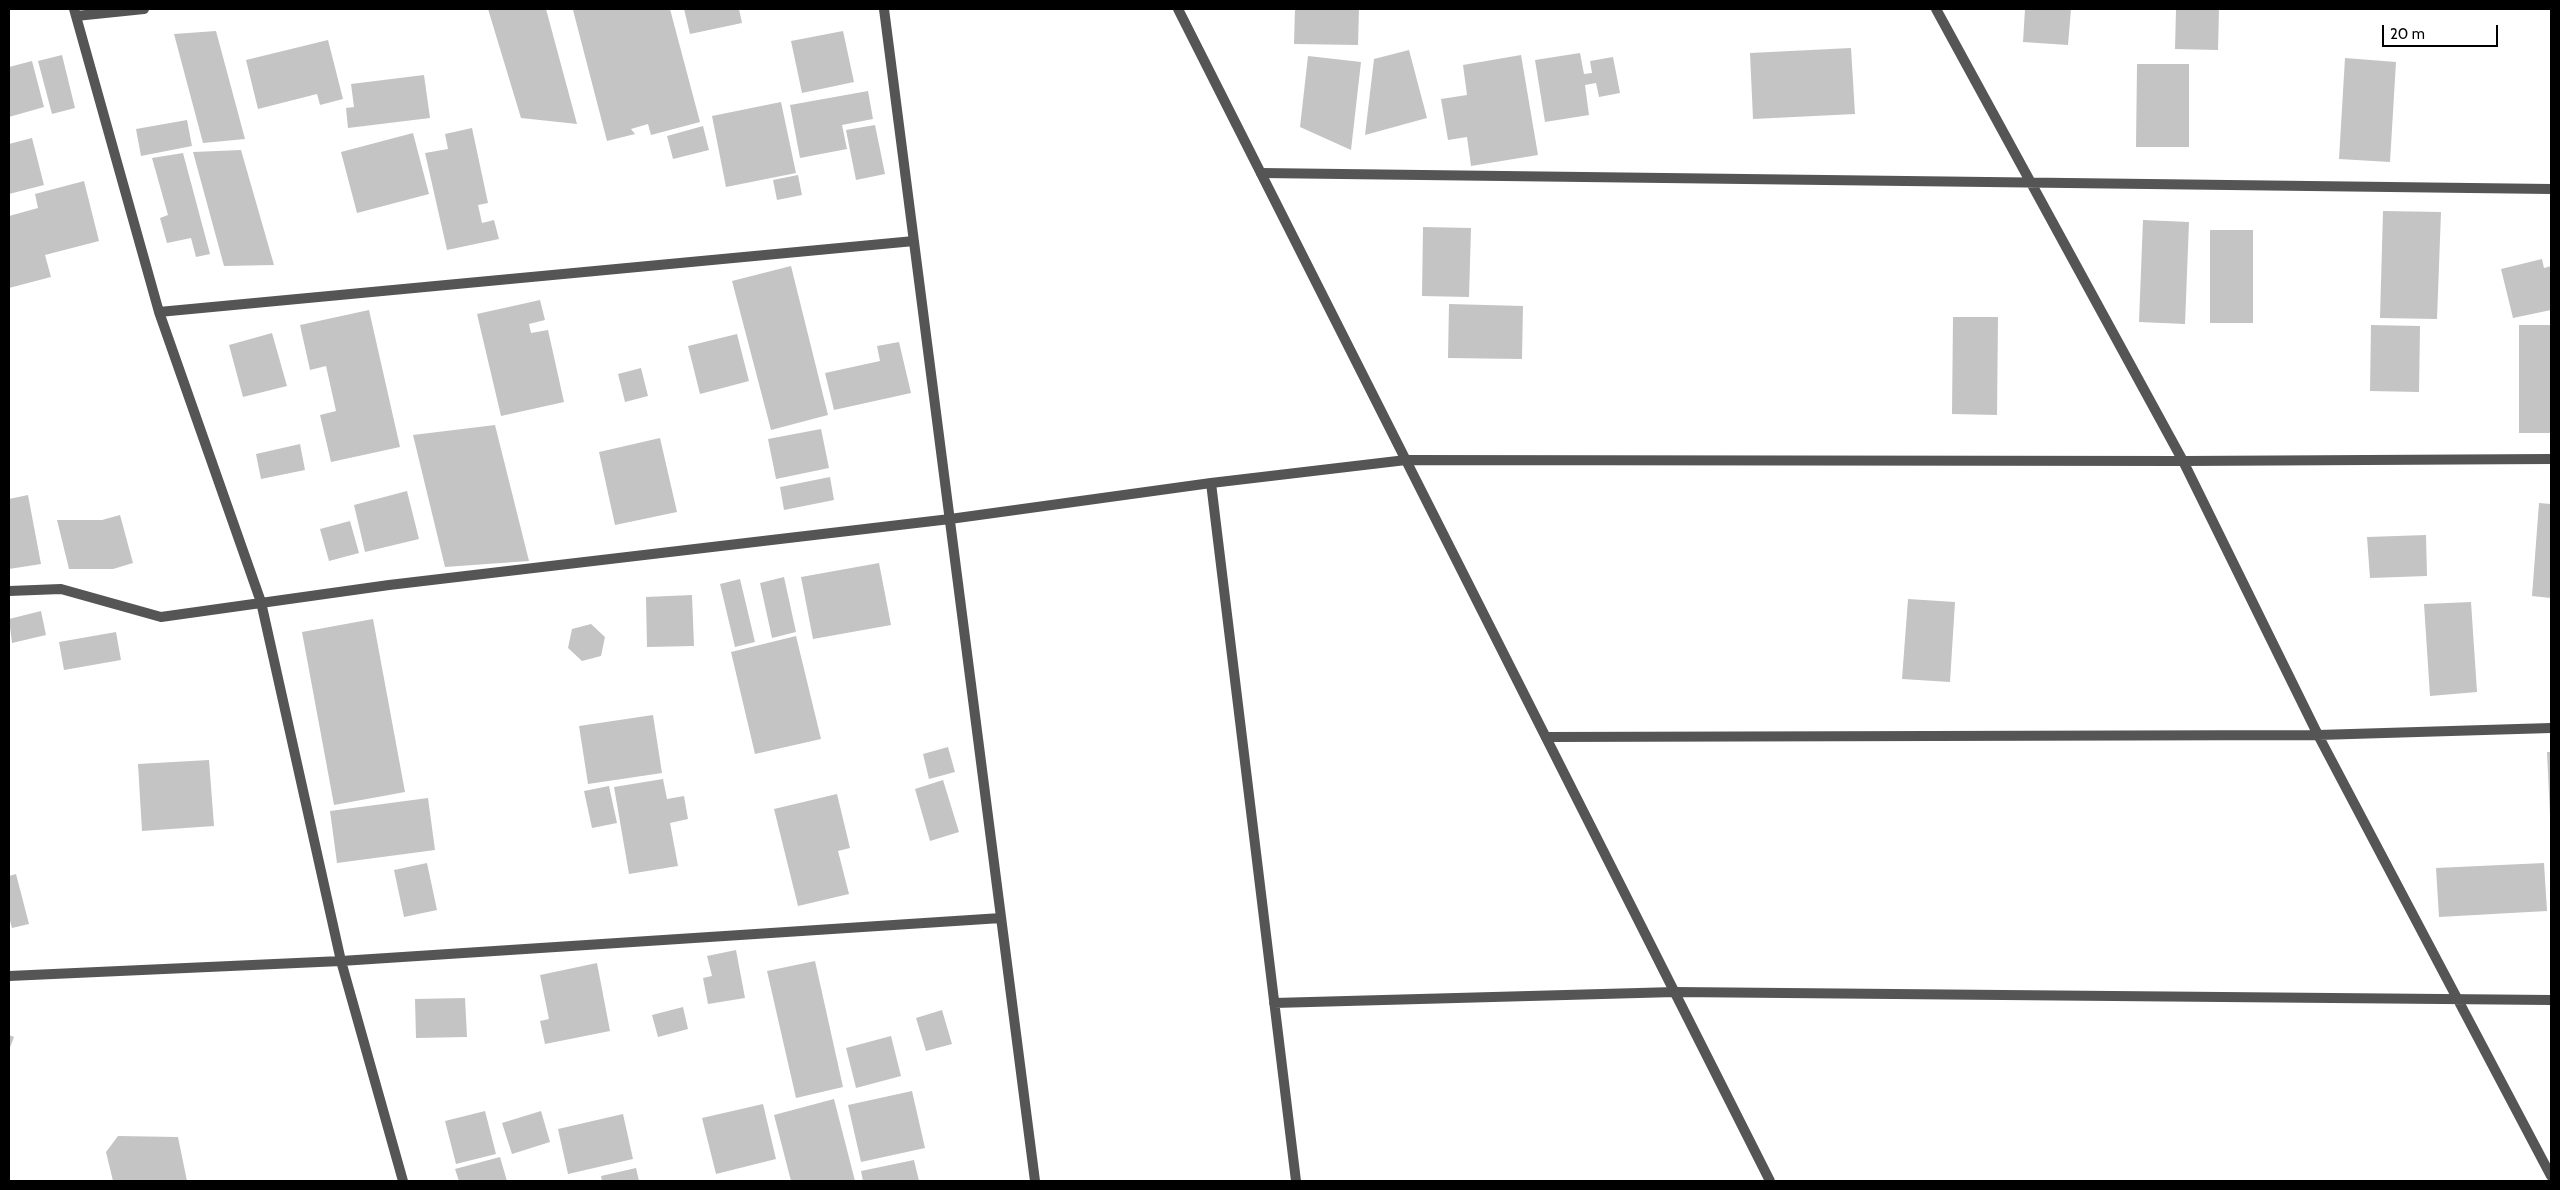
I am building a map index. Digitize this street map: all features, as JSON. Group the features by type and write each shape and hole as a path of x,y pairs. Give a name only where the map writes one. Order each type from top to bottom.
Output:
{"street":[{"path":"144,9 75,12 159,312 260,602 341,961 403,1181"},
{"path":"884,9 1035,1181"},
{"path":"1178,9 1770,1181"},
{"path":"1936,9 2183,461 2318,735 2456,1000 2551,1176"},
{"path":"1261,173 2551,189"},
{"path":"159,312 914,241"},
{"path":"9,591 61,589 161,617 260,602 950,519 1211,483 1406,460 2183,461 2551,459"},
{"path":"1211,483 1296,1181"},
{"path":"1546,737 2318,735 2551,728"},
{"path":"9,976 341,961 1001,918"},
{"path":"1274,1003 1675,992 2551,1000"}],"building":[{"path":"488,9 546,9 577,124 521,118"},
{"path":"670,9 700,122 651,135 648,124 631,129 635,134 607,141 573,10"},
{"path":"684,9 739,9 742,23 690,34"},
{"path":"1295,9 1359,9 1358,45 1294,44"},
{"path":"2025,9 2071,9 2068,45 2023,42"},
{"path":"2176,9 2219,9 2218,50 2175,49"},
{"path":"216,31 245,139 203,143 174,34"},
{"path":"843,31 854,82 802,93 791,41"},
{"path":"328,40 343,99 320,105 317,94 258,109 246,60"},
{"path":"1851,48 1855,114 1753,119 1750,53"},
{"path":"1409,50 1427,118 1365,135 1374,59"},
{"path":"1580,53 1584,74 1592,73 1590,61 1613,57 1620,93 1599,97 1596,83 1585,85 1589,115 1545,122 1535,60"},
{"path":"62,55 75,108 52,114 38,61"},
{"path":"1521,55 1538,155 1471,166 1467,137 1448,140 1441,99 1467,95 1463,65"},
{"path":"1308,56 1361,62 1351,150 1300,127"},
{"path":"2345,58 2396,62 2390,162 2339,159"},
{"path":"32,61 44,107 9,117 9,67"},
{"path":"2137,64 2189,64 2189,147 2136,147"},
{"path":"424,75 430,118 348,128 346,108 354,107 351,84"},
{"path":"868,91 873,119 842,125 847,149 800,158 790,105"},
{"path":"781,102 796,173 726,187 712,116"},
{"path":"187,120 192,146 141,156 136,129"},
{"path":"875,125 885,174 856,180 846,130"},
{"path":"703,126 709,150 673,159 667,136"},
{"path":"472,128 488,203 478,205 482,223 494,220 499,239 447,250 425,153 448,149 445,134"},
{"path":"413,133 429,194 357,213 341,152"},
{"path":"32,138 44,185 9,194 9,144"},
{"path":"241,150 274,265 224,266 193,152"},
{"path":"183,153 210,254 196,257 191,238 167,243 160,218 168,215 152,158"},
{"path":"798,175 802,195 777,200 773,180"},
{"path":"84,181 99,241 45,255 51,277 9,288 9,216 38,208 35,194"},
{"path":"2383,211 2441,212 2437,319 2380,318"},
{"path":"2143,220 2189,222 2185,324 2139,322"},
{"path":"1423,227 1471,228 1469,297 1422,296"},
{"path":"2210,230 2253,230 2253,323 2210,323"},
{"path":"2542,259 2544,268 2551,266 2551,310 2513,318 2501,269"},
{"path":"791,266 828,415 771,430 732,281"},
{"path":"540,300 545,320 529,324 531,333 548,330 564,402 501,416 477,314"},
{"path":"1449,304 1523,306 1522,359 1448,358"},
{"path":"369,310 400,447 331,462 320,415 336,411 326,366 310,370 300,325"},
{"path":"1953,317 1998,317 1997,415 1952,414"},
{"path":"2371,325 2420,326 2419,392 2370,391"},
{"path":"2519,325 2551,325 2551,433 2519,433"},
{"path":"272,333 287,386 243,397 229,345"},
{"path":"737,334 749,381 700,394 688,346"},
{"path":"899,342 911,393 834,410 825,373 880,361 877,346"},
{"path":"641,368 648,396 625,402 618,374"},
{"path":"495,425 529,561 445,567 413,435"},
{"path":"821,429 829,468 776,479 768,439"},
{"path":"660,438 677,512 615,525 599,452"},
{"path":"300,444 305,470 261,479 256,454"},
{"path":"830,477 834,500 784,510 780,487"},
{"path":"407,491 419,539 365,552 354,505"},
{"path":"28,495 41,564 9,569 9,499"},
{"path":"2539,503 2551,504 2551,598 2532,596"},
{"path":"120,515 133,563 113,569 69,569 57,520 102,520"},
{"path":"350,521 359,553 329,561 320,529"},
{"path":"2426,535 2427,576 2370,578 2367,537"},
{"path":"879,563 891,625 813,639 801,577"},
{"path":"784,577 796,632 772,638 760,583"},
{"path":"740,579 755,642 735,647 720,584"},
{"path":"692,595 694,646 647,647 646,597"},
{"path":"1908,599 1955,602 1950,682 1902,679"},
{"path":"2471,602 2477,692 2430,696 2424,604"},
{"path":"41,611 46,635 12,643 9,619"},
{"path":"373,619 405,792 334,805 302,632"},
{"path":"591,624 605,637 601,656 582,661 568,648 572,629"},
{"path":"116,632 121,660 64,670 59,642"},
{"path":"796,636 821,739 755,754 731,652"},
{"path":"653,715 662,773 588,784 579,726"},
{"path":"948,747 955,772 929,779 923,754"},
{"path":"2547,752 2551,752 2551,815 2550,815"},
{"path":"209,760 214,826 142,831 138,764"},
{"path":"663,779 667,799 684,796 688,819 670,823 678,866 629,874 614,787"},
{"path":"943,780 959,832 930,841 915,789"},
{"path":"609,786 617,823 592,828 584,791"},
{"path":"837,794 850,848 838,851 849,894 798,906 774,809"},
{"path":"428,798 435,850 337,863 330,811"},
{"path":"427,863 437,910 404,917 394,870"},
{"path":"2544,863 2547,911 2439,917 2436,868"},
{"path":"16,874 29,924 12,928 9,917 9,876"},
{"path":"736,950 745,998 708,1004 703,978 712,976 707,956"},
{"path":"815,961 843,1087 796,1098 767,971"},
{"path":"597,963 610,1031 545,1044 540,1021 549,1019 540,975"},
{"path":"465,998 467,1037 416,1038 415,999"},
{"path":"683,1007 688,1029 658,1037 652,1015"},
{"path":"942,1010 952,1044 926,1051 916,1018"},
{"path":"9,1035 14,1037 9,1050"},
{"path":"891,1036 901,1076 856,1088 846,1048"},
{"path":"912,1091 925,1148 861,1162 848,1105"},
{"path":"834,1099 855,1181 791,1181 774,1115"},
{"path":"763,1104 776,1159 716,1174 702,1118"},
{"path":"485,1111 496,1154 456,1164 445,1121"},
{"path":"541,1111 550,1142 512,1154 502,1123"},
{"path":"623,1114 633,1159 568,1174 558,1129"},
{"path":"118,1136 178,1137 187,1181 113,1181 106,1152"},
{"path":"500,1157 507,1181 459,1181 455,1169"},
{"path":"914,1160 919,1181 863,1181 861,1171"},
{"path":"636,1168 639,1181 602,1181 601,1176"}]}
